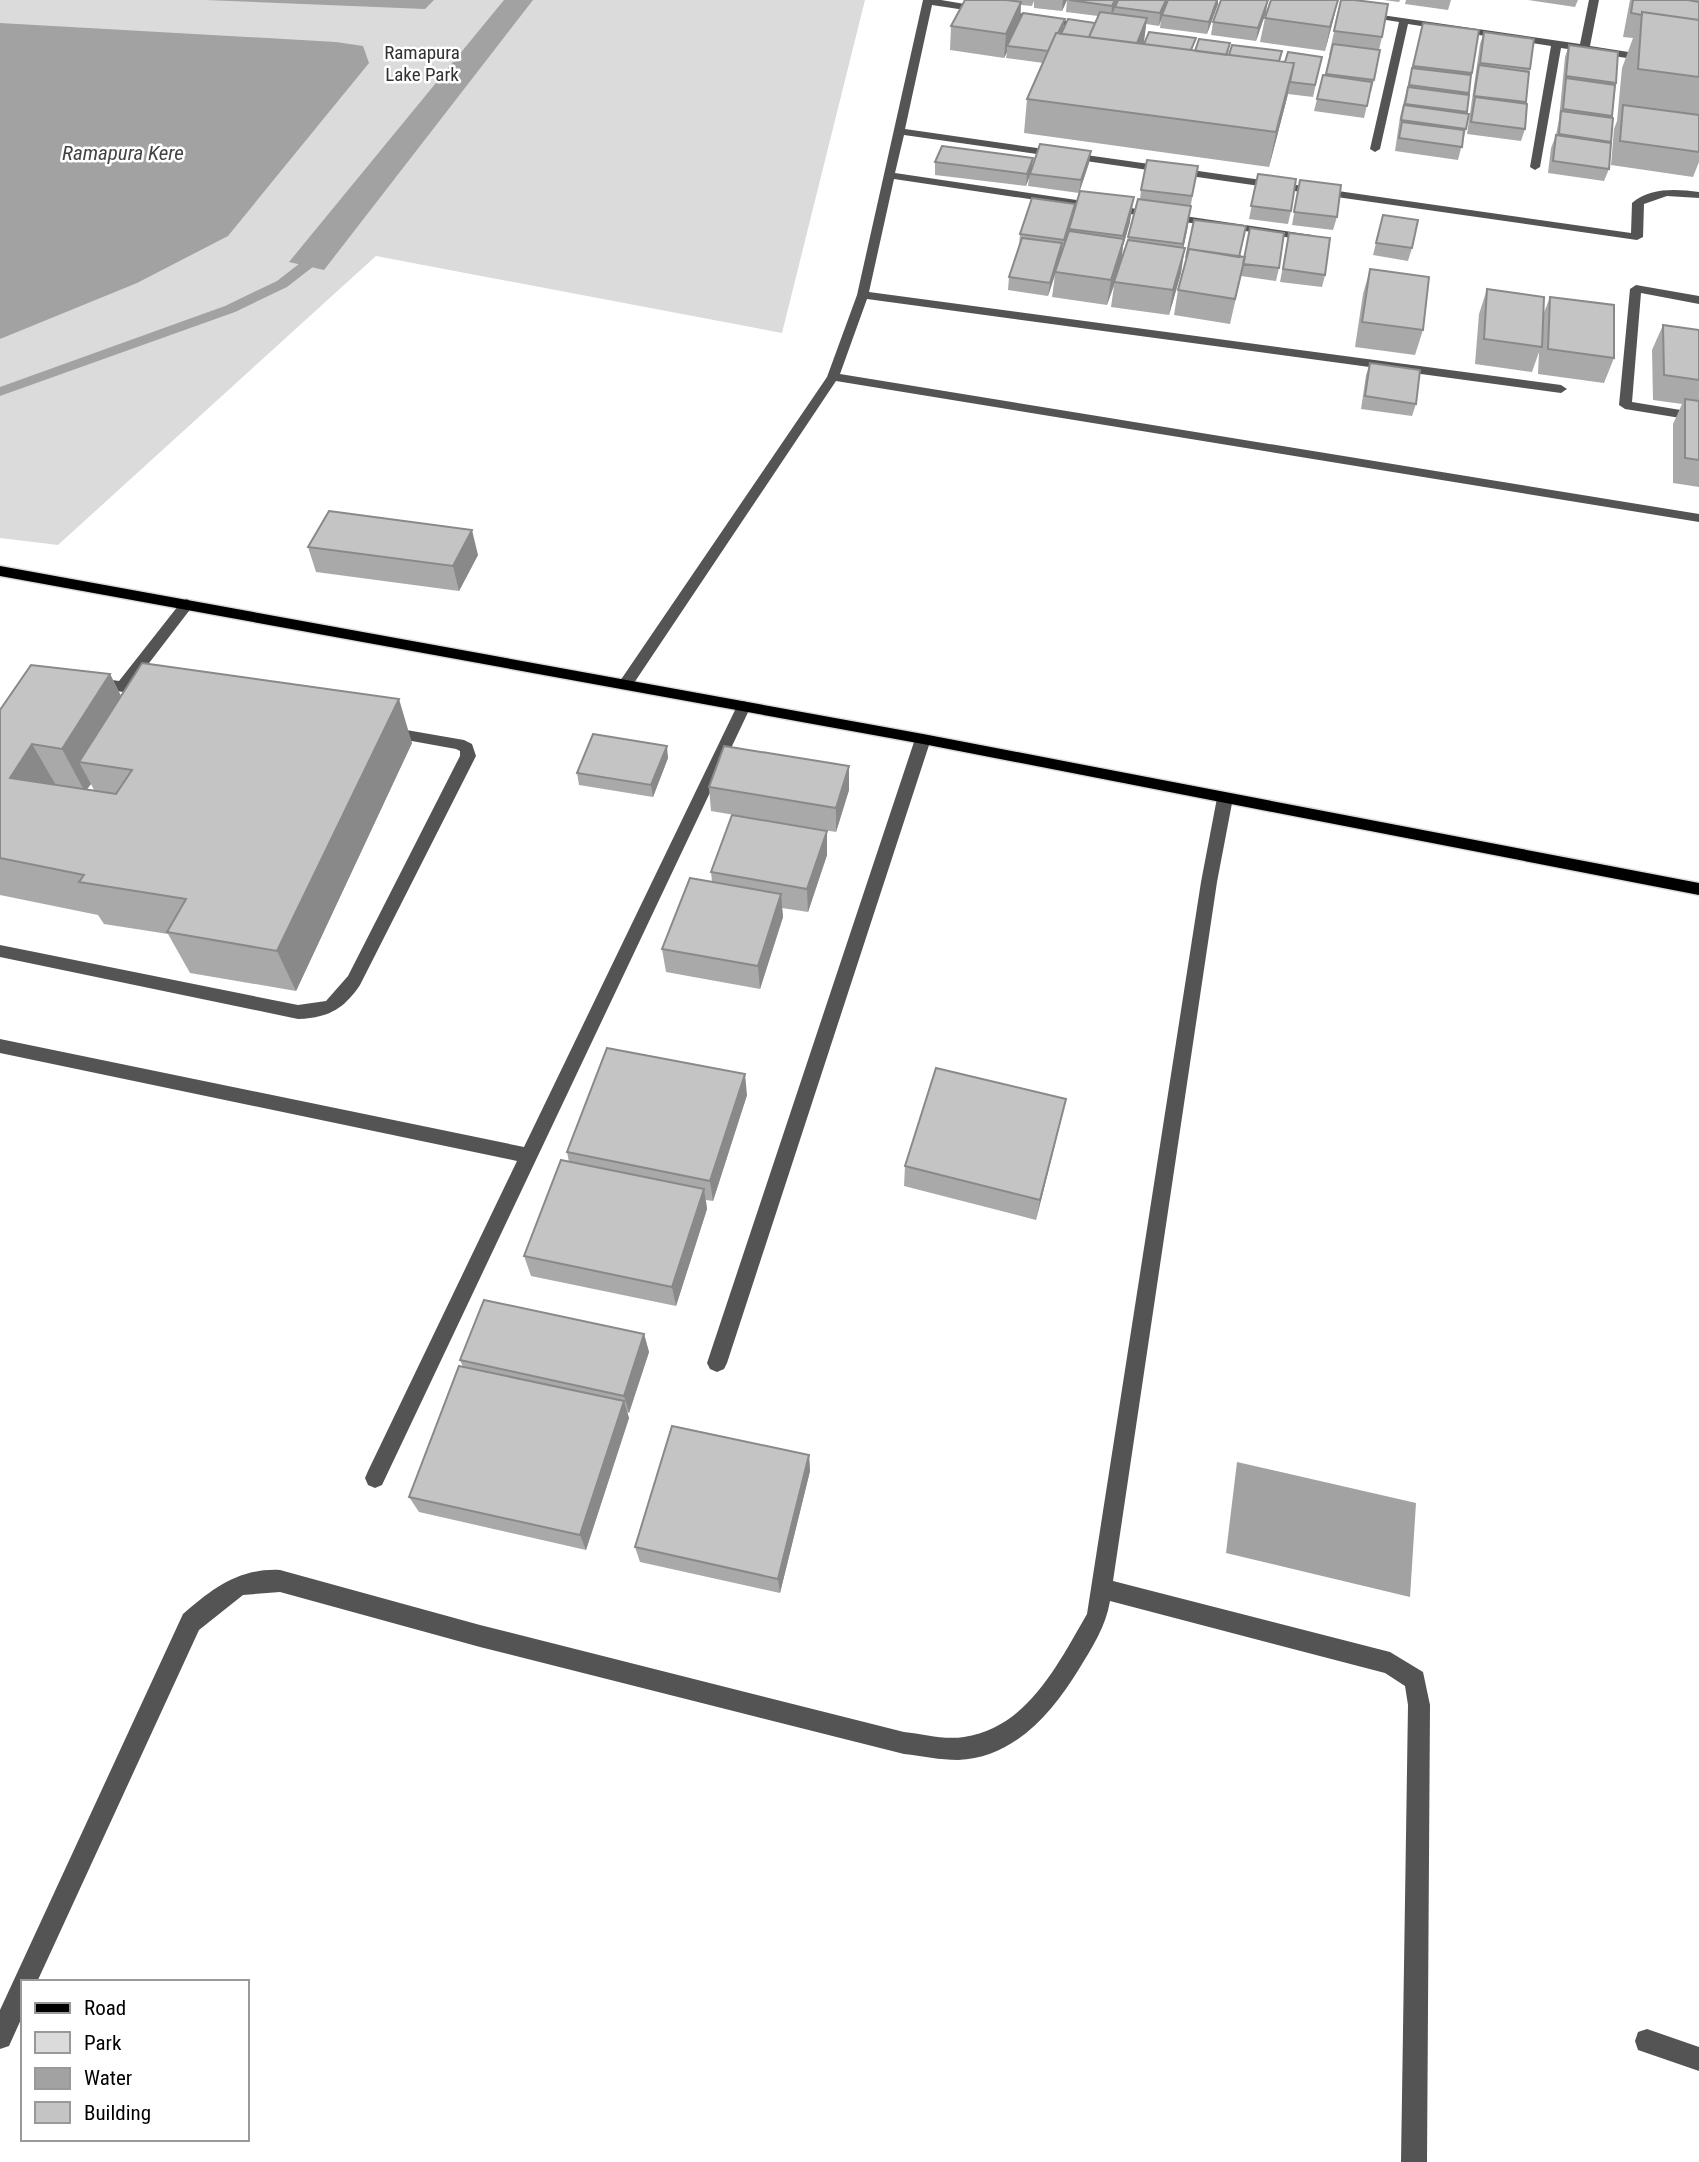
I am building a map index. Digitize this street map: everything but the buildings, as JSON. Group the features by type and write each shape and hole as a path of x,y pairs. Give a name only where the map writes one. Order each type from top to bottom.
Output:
{"main road":[{"path":"0,571 923,739 1699,889"}],"street":[{"path":"625,685 833,377 863,295 928,0 1103,27"},
{"path":"1584,49 1594,0"},
{"path":"1352,12 1699,66"},
{"path":"1375,149 1404,20"},
{"path":"1535,167 1556,45"},
{"path":"900,131 1637,237 1638,203 1648,196 1662,193 1699,195"},
{"path":"890,175 1323,240"},
{"path":"1699,300 1636,289 1625,405 1699,417"},
{"path":"863,295 1561,389"},
{"path":"833,377 1699,517"},
{"path":"124,687 187,604"},
{"path":"72,680 164,694"},
{"path":"375,1478 744,706"},
{"path":"0,950 298,1013 322,1012 340,1001 354,979 468,756 467,748 459,744 379,730"},
{"path":"717,1363 923,739"},
{"path":"26,1980 191,1622 223,1594 257,1578 279,1581 480,1636 904,1743 964,1748 1006,1736 1055,1690 1097,1617 1209,882 1225,799"},
{"path":"0,1046 528,1156"},
{"path":"1101,1588 1390,1663 1415,1680 1419,1704 1414,2162"},
{"path":"0,2037 21,1991"},
{"path":"1647,2041 1699,2059"}],"green space":[{"name":"Ramapura Lake Park","path":"0,0 865,0 782,333 376,256 58,545 0,538"}],"water":[{"path":"206,0 434,0 425,9"},
{"path":"504,0 533,0 324,270 289,262"},
{"name":"Ramapura Kere","path":"0,23 336,42 363,46 369,63 228,236 137,283 0,339"},
{"path":"1237,1462 1416,1503 1410,1597 1226,1553"}],"waterway":[{"path":"0,392 230,309 282,284 309,263 320,247"}]}
